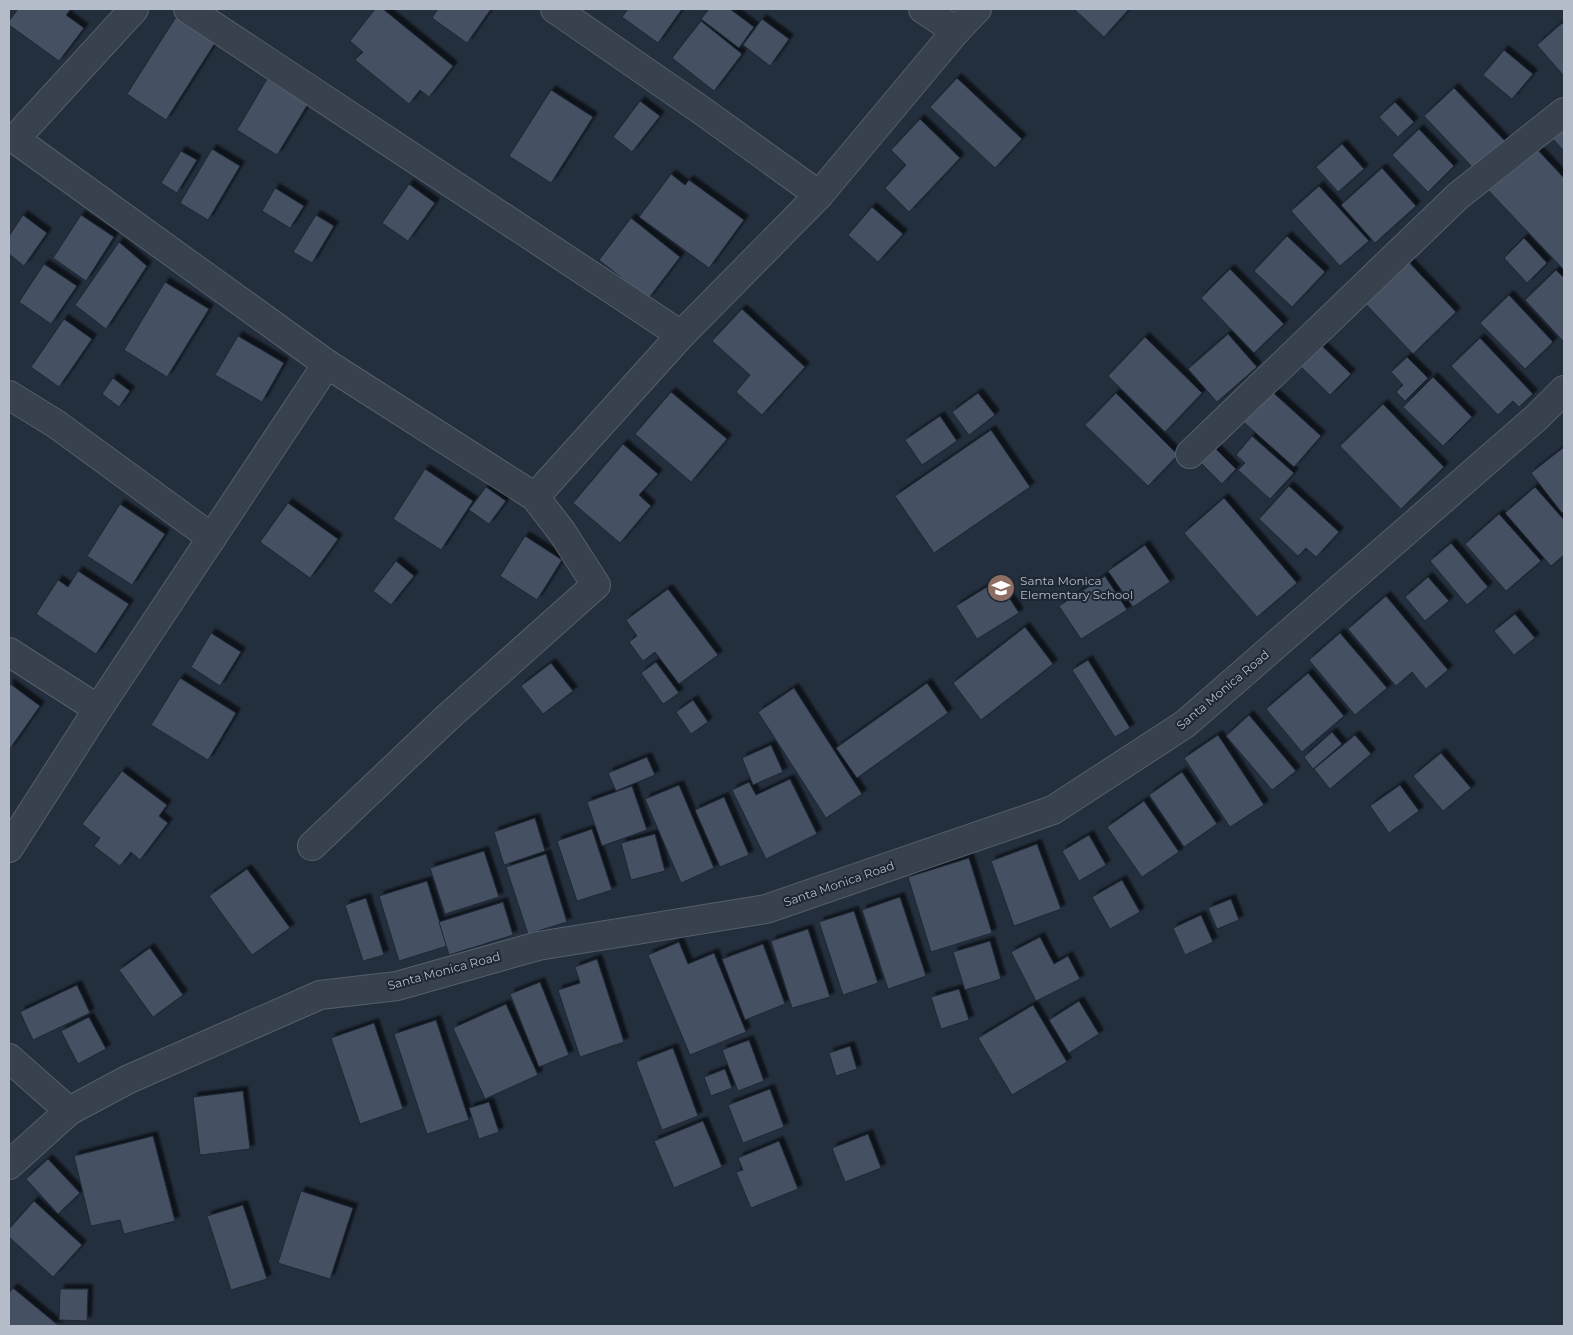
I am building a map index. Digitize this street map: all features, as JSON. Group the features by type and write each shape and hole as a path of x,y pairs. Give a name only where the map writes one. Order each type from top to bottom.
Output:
{"street":[{"path":"134,9 12,137 327,364 536,497 562,532 596,585 449,716 312,846"},
{"path":"188,9 681,335"},
{"path":"554,9 702,110 819,195"},
{"path":"923,9 956,31"},
{"path":"536,497 681,335 819,195 956,31 977,9"},
{"path":"1190,454 1458,196 1564,112"},
{"path":"9,848 98,709 327,364"},
{"name":"Santa Monica Road","path":"9,1165 69,1111 129,1078 320,995 397,986 538,946 766,909 1053,810 1185,724 1530,424 1564,390"},
{"path":"9,395 56,424 212,538"},
{"path":"9,652 98,709"},
{"path":"9,1058 69,1111"}],"building":[{"path":"18,9 71,9 66,15 84,28 59,61 9,25 9,21"},
{"path":"375,9 383,9 453,66 429,97 420,90 409,104 355,60 363,52 350,41"},
{"path":"438,9 491,9 467,43 432,18"},
{"path":"628,9 682,9 658,43 622,17"},
{"path":"709,9 730,9 754,27 739,48 701,19"},
{"path":"1074,9 1129,9 1104,37"},
{"path":"176,17 215,43 166,120 127,94"},
{"path":"762,19 789,39 770,66 743,45"},
{"path":"701,21 742,54 714,91 672,58"},
{"path":"1562,23 1564,25 1564,76 1537,45"},
{"path":"1504,50 1533,74 1512,99 1483,75"},
{"path":"957,78 1022,139 995,168 930,107"},
{"path":"267,79 308,104 277,155 237,130"},
{"path":"1454,88 1505,141 1475,170 1424,116"},
{"path":"551,90 593,117 551,183 509,156"},
{"path":"640,101 660,116 632,152 613,137"},
{"path":"1395,102 1414,122 1398,137 1379,117"},
{"path":"920,119 960,158 909,212 885,188 906,165 891,150"},
{"path":"1564,126 1564,151 1552,138"},
{"path":"1419,129 1454,166 1428,192 1392,155"},
{"path":"1342,144 1364,169 1338,192 1316,167"},
{"path":"1532,144 1564,178 1564,270 1486,188"},
{"path":"212,149 240,166 208,220 180,203"},
{"path":"181,151 197,160 177,193 161,183"},
{"path":"1382,168 1416,206 1375,243 1341,205"},
{"path":"671,174 685,185 689,180 744,220 709,268 639,217"},
{"path":"409,184 435,203 408,241 382,223"},
{"path":"1319,186 1369,241 1340,266 1291,211"},
{"path":"275,188 304,206 290,228 262,211"},
{"path":"872,207 903,234 878,262 848,235"},
{"path":"23,215 47,233 24,266 9,254 9,236"},
{"path":"81,215 114,237 86,281 53,258"},
{"path":"316,215 334,226 312,263 293,252"},
{"path":"631,218 680,257 648,299 599,260"},
{"path":"1287,236 1325,272 1292,307 1254,271"},
{"path":"1524,238 1547,263 1527,283 1504,258"},
{"path":"119,242 147,266 106,329 75,305"},
{"path":"1403,256 1456,312 1413,354 1360,298"},
{"path":"44,264 77,286 51,324 19,302"},
{"path":"1230,269 1284,324 1254,353 1201,298"},
{"path":"1556,270 1564,278 1564,342 1525,300"},
{"path":"165,282 209,309 167,377 124,350"},
{"path":"1509,295 1553,342 1525,369 1480,323"},
{"path":"742,309 805,367 762,415 736,392 750,375 712,341"},
{"path":"64,319 92,339 59,387 31,367"},
{"path":"1228,334 1257,367 1217,402 1188,369"},
{"path":"238,336 284,363 262,402 215,375"},
{"path":"1145,337 1202,393 1165,432 1108,376"},
{"path":"1480,338 1533,394 1519,407 1513,401 1498,415 1451,366"},
{"path":"1318,342 1351,374 1330,395 1297,363"},
{"path":"1407,357 1428,378 1405,401 1396,392 1403,385 1391,372"},
{"path":"1433,377 1472,417 1443,446 1403,407"},
{"path":"113,378 130,391 119,407 102,394"},
{"path":"1267,387 1321,436 1294,467 1239,418"},
{"path":"671,392 727,439 691,482 635,434"},
{"path":"978,393 995,415 969,435 952,412"},
{"path":"1116,393 1178,455 1148,486 1085,425"},
{"path":"1383,404 1444,467 1401,509 1340,446"},
{"path":"940,416 957,441 922,465 905,440"},
{"path":"991,430 1030,487 934,553 895,496"},
{"path":"1252,436 1294,473 1270,499 1238,470 1245,463 1236,455"},
{"path":"623,444 658,474 639,495 651,506 620,543 573,503"},
{"path":"1214,447 1236,469 1222,484 1200,462"},
{"path":"1564,447 1564,511 1562,513 1531,473"},
{"path":"425,469 473,501 441,550 393,519"},
{"path":"1289,486 1339,532 1316,557 1306,548 1298,556 1259,519"},
{"path":"486,487 506,501 489,524 469,510"},
{"path":"1535,487 1564,520 1564,555 1551,566 1505,513"},
{"path":"1224,498 1297,583 1257,617 1184,533"},
{"path":"288,503 338,539 310,578 260,542"},
{"path":"120,504 165,534 132,585 87,556"},
{"path":"1499,514 1541,561 1506,591 1465,544"},
{"path":"525,536 562,560 537,600 500,576"},
{"path":"1451,543 1488,587 1467,605 1430,561"},
{"path":"1145,545 1170,582 1133,607 1108,571"},
{"path":"396,561 414,576 391,605 373,591"},
{"path":"78,571 129,604 96,654 36,614 58,580 68,587"},
{"path":"1105,576 1127,610 1081,639 1059,606"},
{"path":"1428,577 1449,601 1425,621 1405,597"},
{"path":"998,580 1019,613 977,639 956,606"},
{"path":"668,589 718,655 679,684 655,652 643,661 629,642 637,636 626,620"},
{"path":"1386,596 1448,670 1426,689 1412,672 1396,686 1348,629"},
{"path":"1515,614 1535,638 1514,655 1494,631"},
{"path":"1025,627 1053,664 981,720 953,683"},
{"path":"211,633 241,652 220,686 191,667"},
{"path":"1340,633 1387,688 1355,715 1309,660"},
{"path":"1088,660 1130,728 1115,737 1072,670"},
{"path":"656,662 679,693 663,704 641,673"},
{"path":"551,663 573,691 543,714 521,686"},
{"path":"1308,673 1344,716 1302,752 1266,709"},
{"path":"180,678 236,713 208,760 151,725"},
{"path":"9,683 40,706 9,750"},
{"path":"927,683 948,713 857,778 836,748"},
{"path":"794,688 862,794 826,818 758,712"},
{"path":"693,700 708,722 691,734 676,712"},
{"path":"1249,715 1296,771 1272,790 1226,736"},
{"path":"1332,732 1342,744 1313,769 1304,757"},
{"path":"1218,735 1264,805 1230,827 1184,758"},
{"path":"1355,735 1371,754 1330,789 1314,769"},
{"path":"771,745 783,772 753,785 742,758"},
{"path":"1441,753 1471,788 1443,811 1413,776"},
{"path":"647,757 655,775 616,791 608,773"},
{"path":"122,771 167,805 159,816 168,823 140,860 131,852 120,866 94,846 100,838 82,824"},
{"path":"1182,772 1217,824 1184,847 1149,795"},
{"path":"790,779 817,834 766,859 732,790 749,782 756,795"},
{"path":"679,785 714,868 681,883 645,799"},
{"path":"1400,785 1419,811 1389,833 1370,806"},
{"path":"632,786 647,830 602,846 587,802"},
{"path":"724,797 749,855 720,867 695,810"},
{"path":"1144,801 1179,852 1142,877 1107,827"},
{"path":"535,818 545,851 504,865 494,832"},
{"path":"592,829 612,890 577,901 557,841"},
{"path":"655,834 665,871 631,880 621,843"},
{"path":"1089,835 1106,865 1079,881 1062,851"},
{"path":"1037,844 1061,909 1014,926 991,861"},
{"path":"484,851 499,897 445,914 430,868"},
{"path":"546,854 567,922 528,934 506,867"},
{"path":"969,858 992,933 931,952 908,877"},
{"path":"247,869 290,928 252,955 209,896"},
{"path":"1122,880 1140,912 1110,929 1092,897"},
{"path":"427,881 447,946 399,961 379,896"},
{"path":"900,897 926,976 888,989 862,910"},
{"path":"366,898 384,955 363,961 345,905"},
{"path":"1231,899 1239,920 1217,929 1208,908"},
{"path":"503,902 513,935 449,955 439,922"},
{"path":"854,911 878,983 843,995 819,922"},
{"path":"1201,915 1213,942 1185,955 1173,928"},
{"path":"808,929 830,997 792,1008 771,941"},
{"path":"1040,937 1054,964 1068,956 1080,979 1036,1001 1011,952"},
{"path":"990,941 1001,979 965,990 953,952"},
{"path":"679,942 688,964 714,953 746,1032 690,1055 648,955"},
{"path":"763,944 785,1004 745,1020 722,959"},
{"path":"150,948 183,995 153,1017 119,970"},
{"path":"597,959 624,1042 580,1057 558,990 580,983 575,967"},
{"path":"540,982 569,1055 539,1067 510,994"},
{"path":"77,985 90,1013 33,1040 20,1012"},
{"path":"959,989 969,1020 941,1029 931,997"},
{"path":"1079,1001 1099,1034 1069,1053 1049,1020"},
{"path":"506,1004 538,1075 485,1099 453,1028"},
{"path":"1033,1005 1067,1062 1012,1095 978,1038"},
{"path":"89,1017 106,1049 78,1064 61,1031"},
{"path":"436,1020 469,1120 427,1134 394,1034"},
{"path":"374,1023 403,1109 360,1124 331,1038"},
{"path":"749,1040 764,1081 738,1091 722,1050"},
{"path":"850,1046 857,1069 836,1076 829,1053"},
{"path":"673,1048 698,1116 662,1130 636,1062"},
{"path":"725,1069 732,1088 711,1096 704,1077"},
{"path":"770,1089 784,1127 743,1143 728,1105"},
{"path":"243,1091 250,1149 200,1155 193,1097"},
{"path":"489,1102 499,1132 479,1139 469,1108"},
{"path":"703,1121 722,1167 674,1188 654,1141"},
{"path":"868,1134 881,1168 845,1182 832,1148"},
{"path":"153,1136 175,1221 124,1234 120,1220 91,1226 74,1156"},
{"path":"779,1141 798,1189 751,1208 736,1172 743,1170 738,1158"},
{"path":"48,1159 80,1193 58,1214 26,1179"},
{"path":"301,1191 353,1208 330,1279 278,1263"},
{"path":"34,1201 82,1245 53,1277 9,1237 9,1229"},
{"path":"243,1205 267,1279 231,1290 207,1216"},
{"path":"13,1288 59,1326 9,1326 9,1293"},
{"path":"60,1289 88,1289 87,1321 59,1320"}],"place":[{"name":"Santa Monica Elementary School","path":"1001,588"}]}
